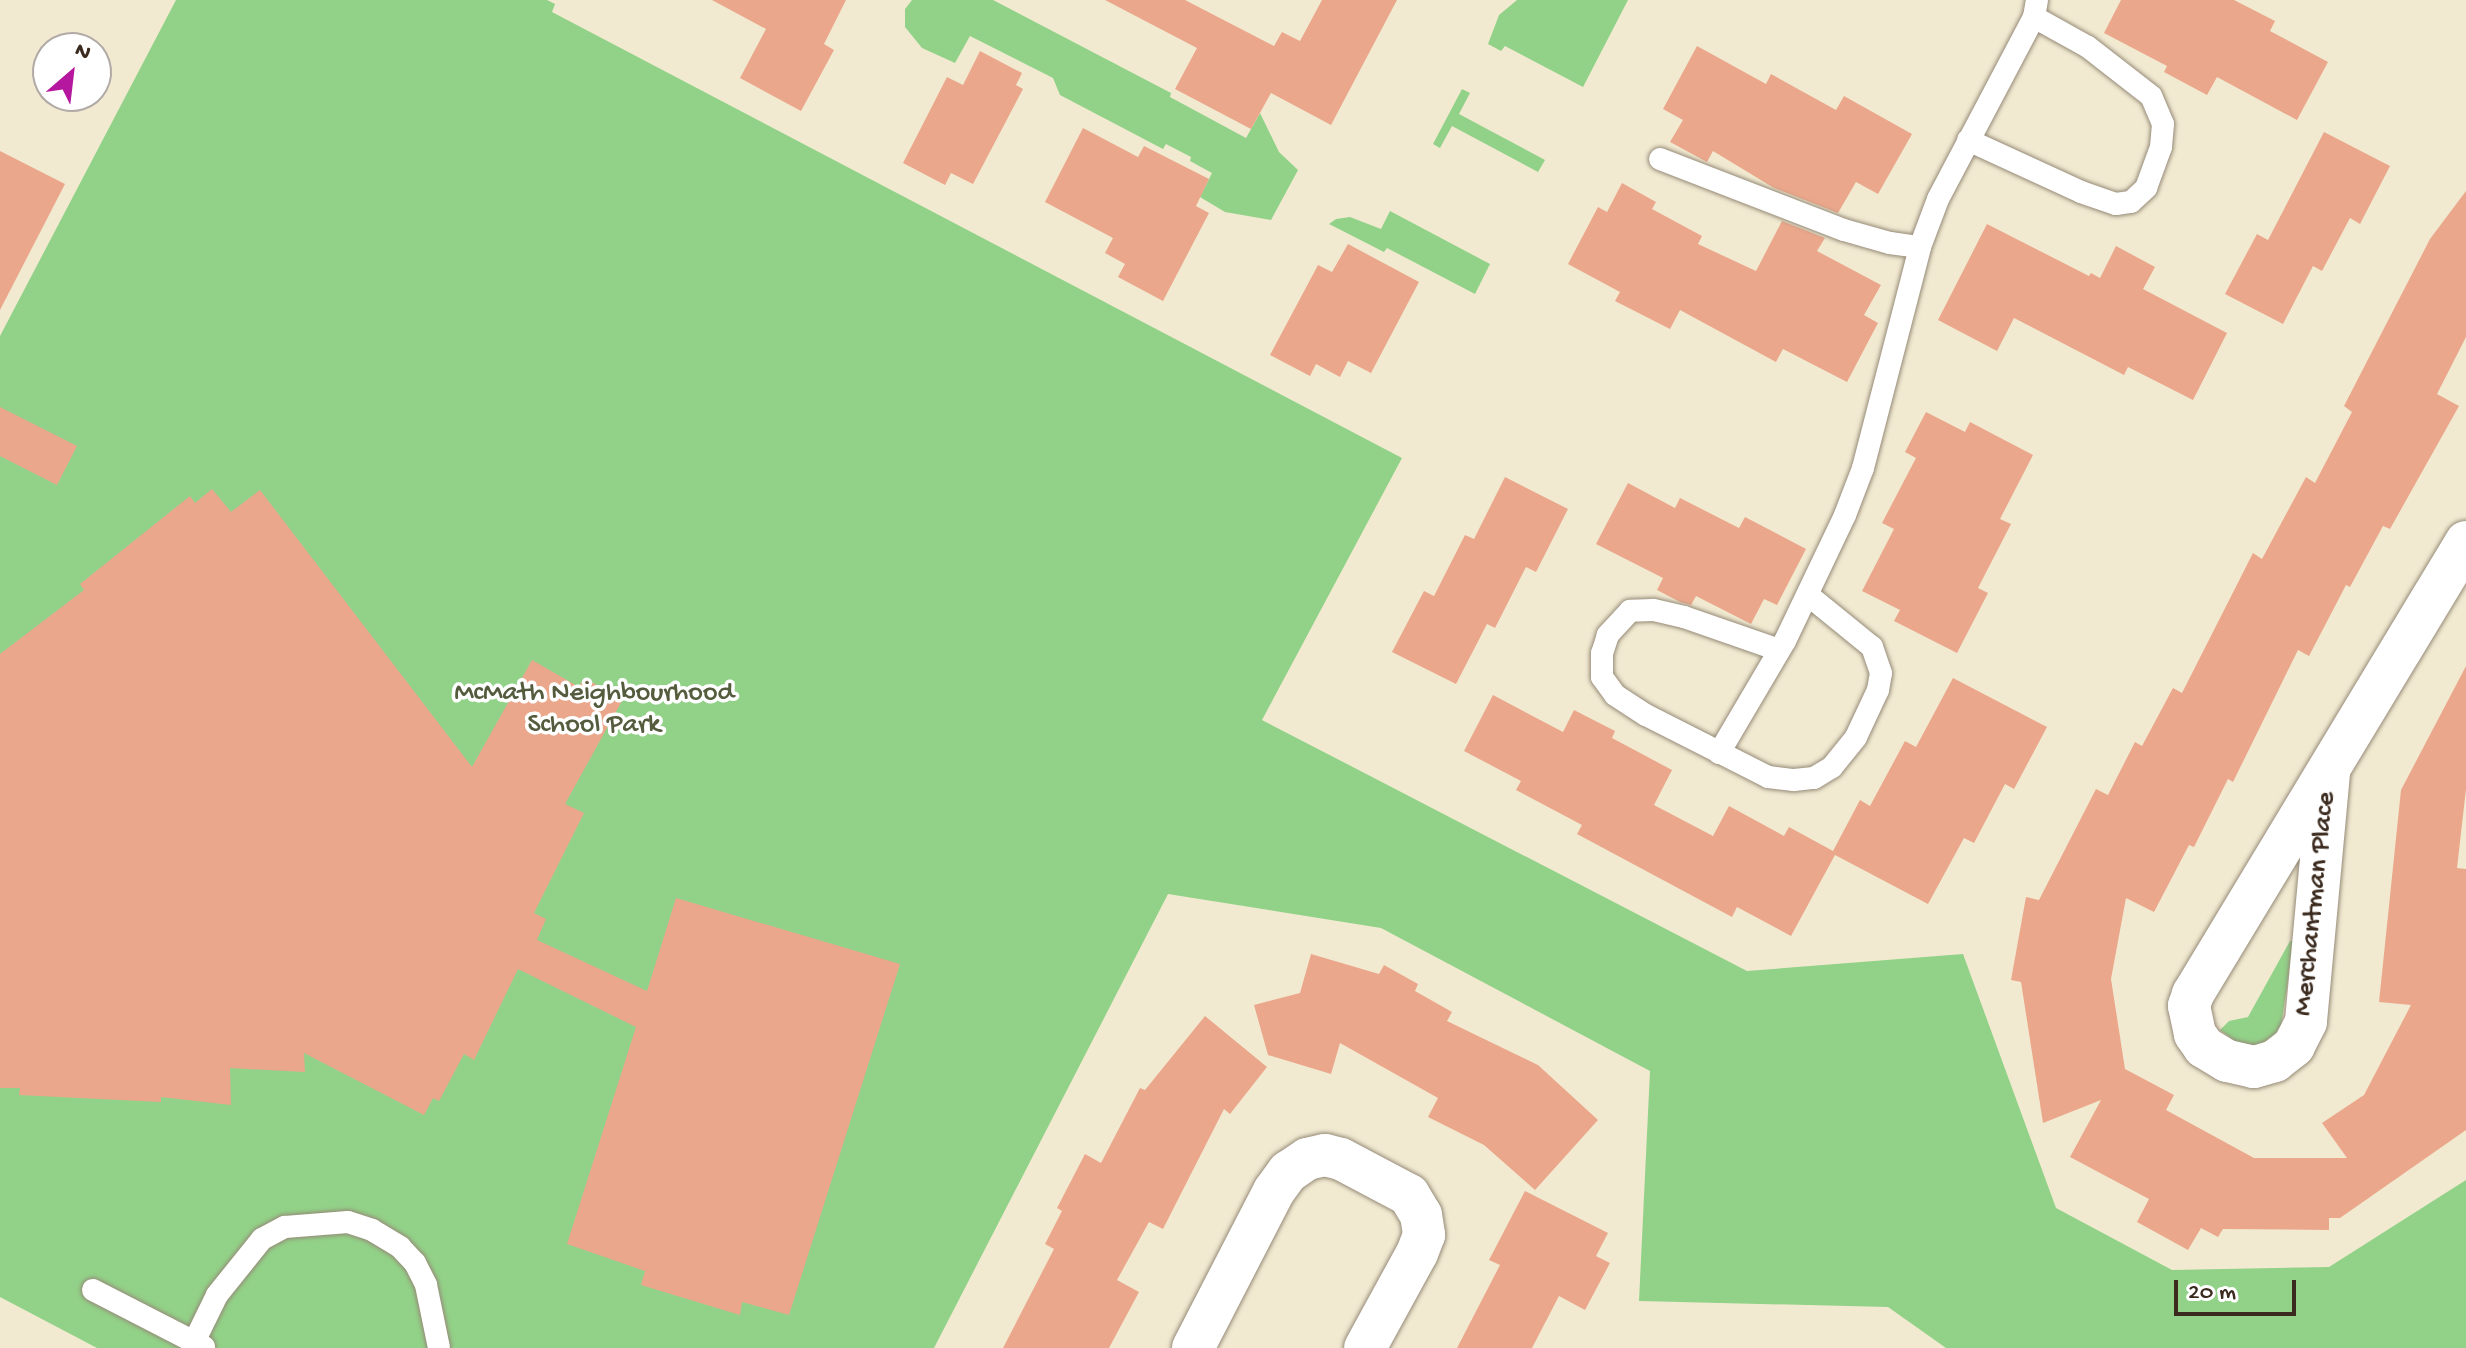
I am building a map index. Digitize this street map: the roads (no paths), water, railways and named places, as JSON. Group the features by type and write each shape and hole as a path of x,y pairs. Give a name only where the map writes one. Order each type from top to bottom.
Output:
{"street":[{"name":"Merchantman Place","path":"2329,773 2306,1022 2294,1046 2275,1061 2254,1067 2227,1061 2204,1047 2195,1034 2189,1006 2193,994 2466,542"},
{"path":"1193,1348 1274,1191 1288,1172 1307,1159 1325,1155 1341,1159 1409,1195 1421,1215 1424,1235 1417,1253 1365,1348"}],"lane":[{"path":"1719,753 1808,595 1863,468 1920,247 1938,199 1968,140 2036,9 2151,96 2163,124 2161,147 2146,188 2131,202 2116,204 2081,192 1968,140"},
{"path":"1660,159 1844,230 1890,243 1920,247"},
{"path":"1779,650 1653,610 1630,611 1608,635 1602,653 1602,677 1615,695 1768,777 1794,780 1814,778 1832,767 1856,737 1878,690 1881,673 1879,659 1858,635 1808,595"},
{"path":"93,1290 199,1345 217,1295 246,1255 262,1239 285,1227 313,1222 348,1222 372,1230 400,1247 415,1263 433,1309 439,1348"},
{"path":"422,1348 433,1309"}],"park label":[{"name":"McMath Neighbourhood School Park","path":"594,710"}]}
